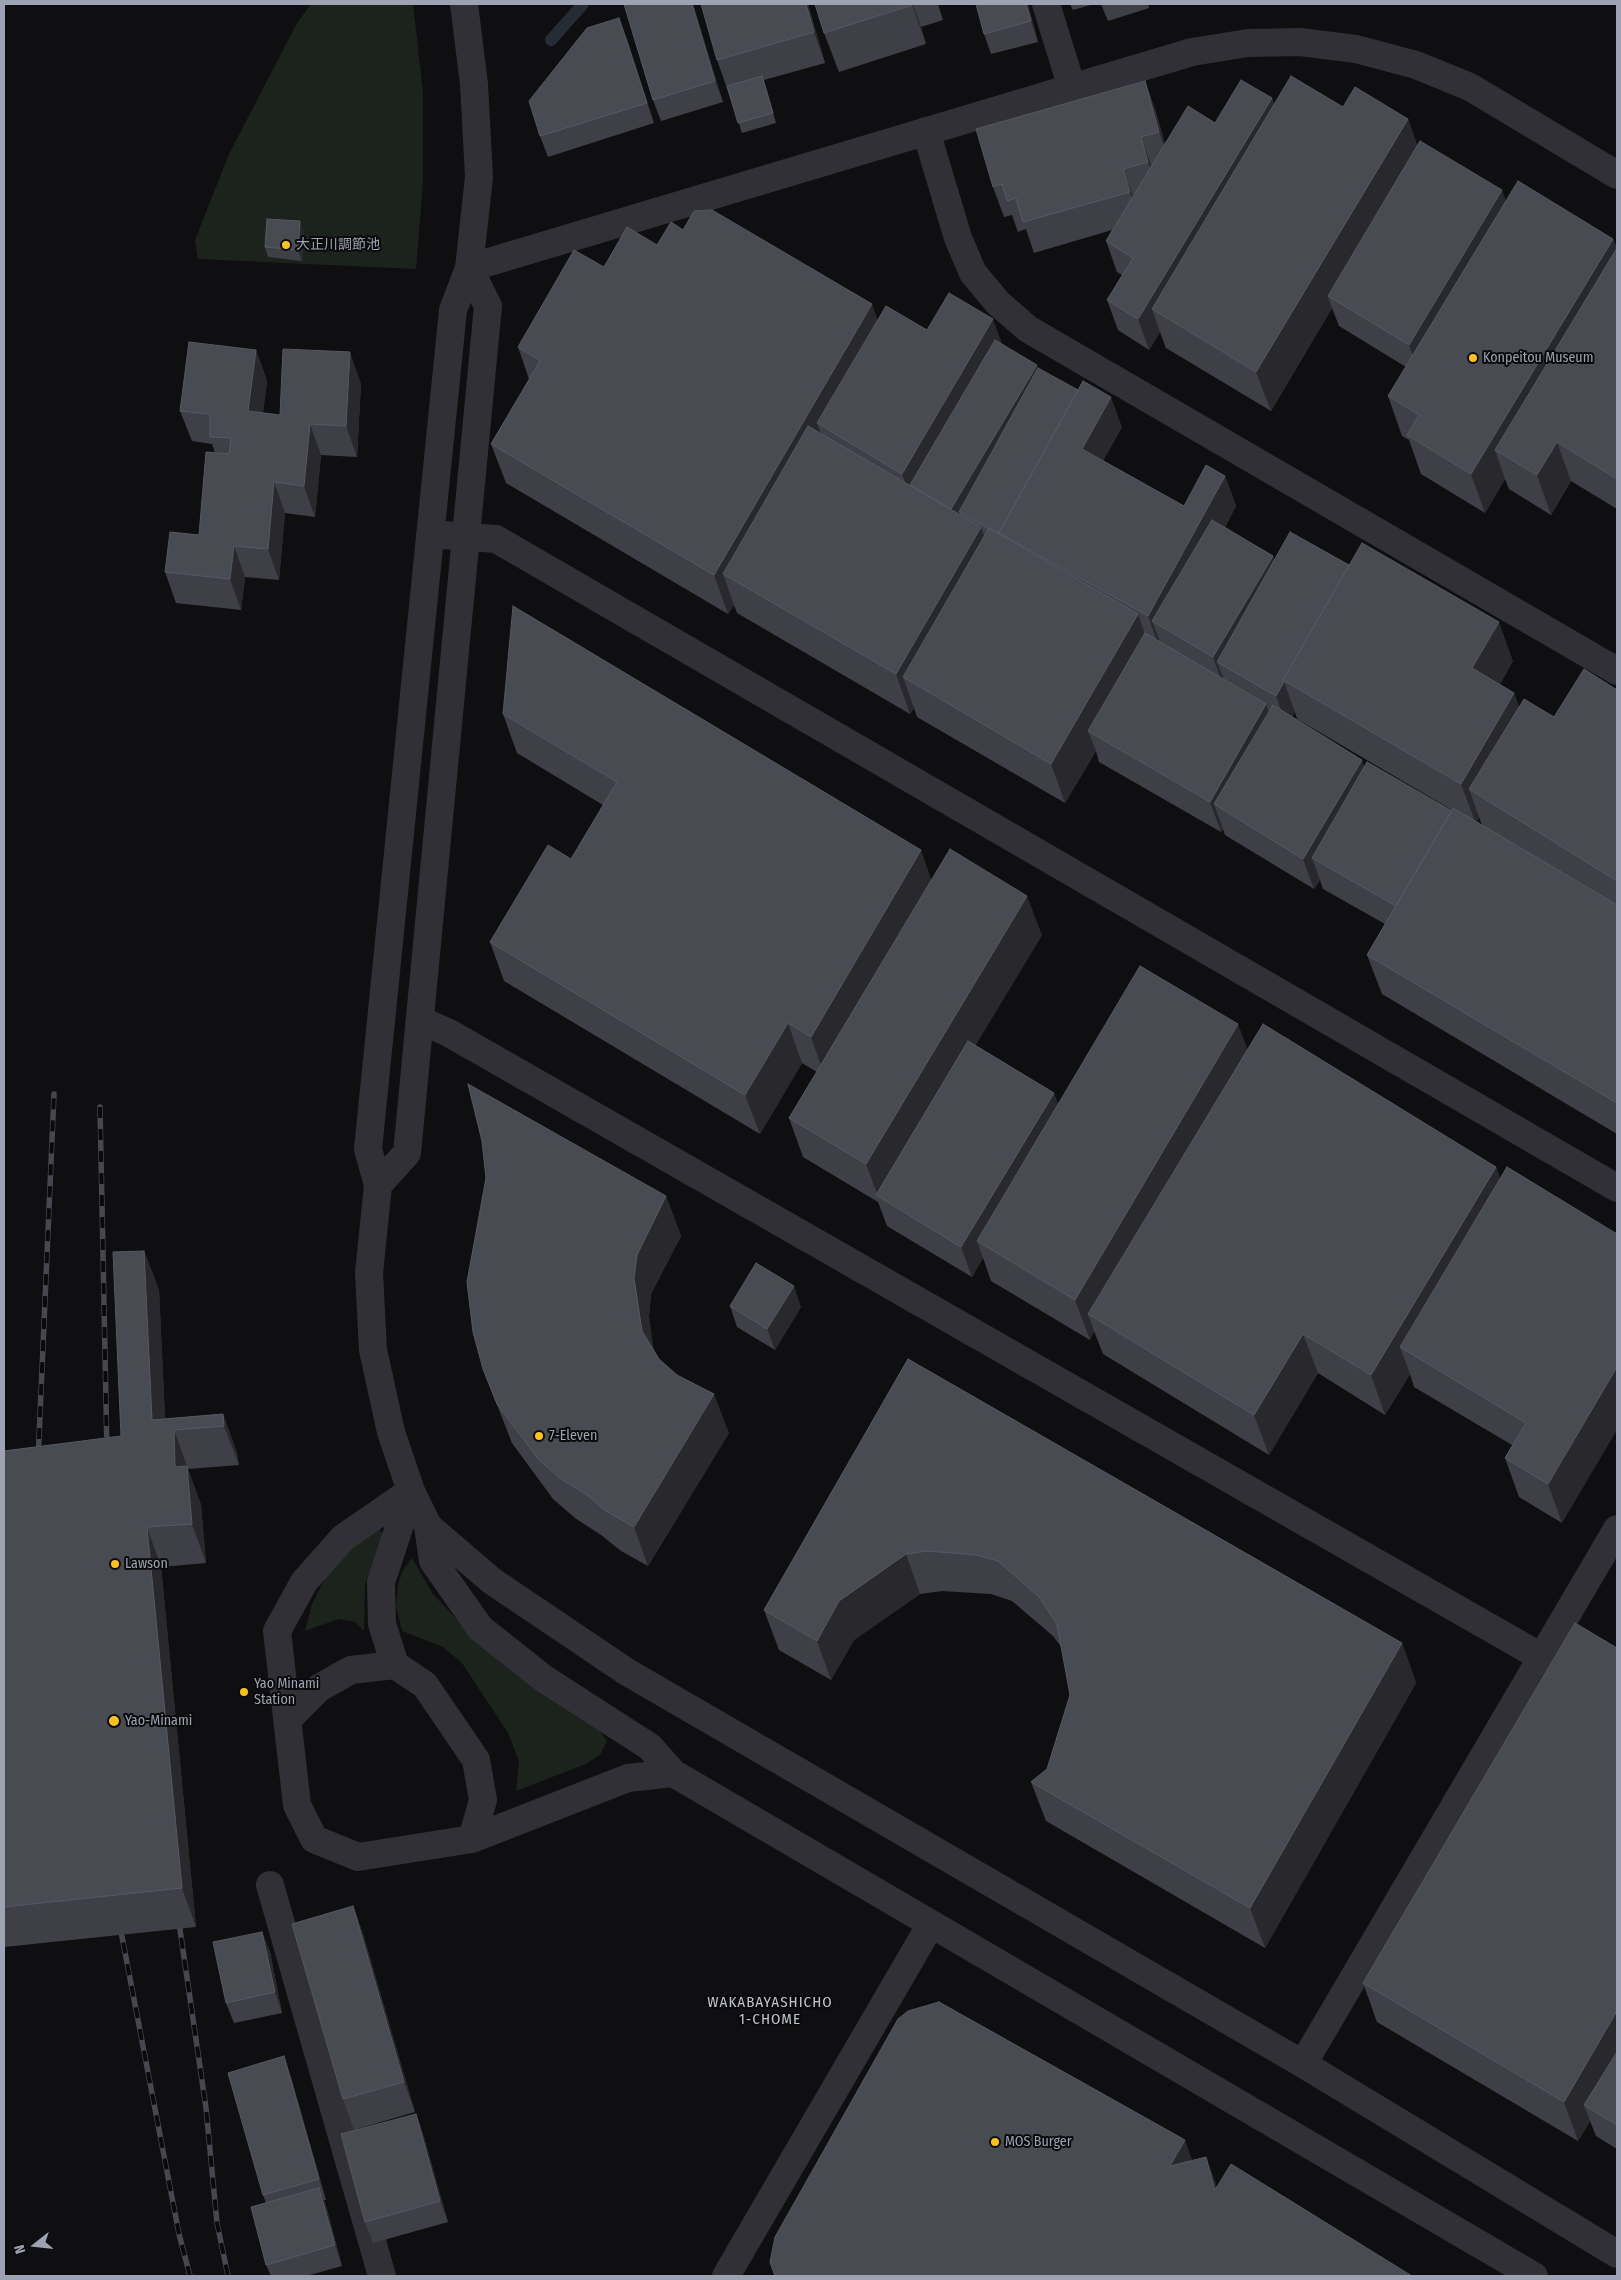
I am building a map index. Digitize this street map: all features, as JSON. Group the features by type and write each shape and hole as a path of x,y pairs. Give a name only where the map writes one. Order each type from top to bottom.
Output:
{"street":[{"path":"464,4 474,84 479,178 469,268 453,310 368,1149 378,1185 369,1273 373,1350 391,1432 411,1491 428,1526 433,1561 480,1628 543,1678 650,1747 673,1773 1534,2276"},
{"path":"1046,4 1072,88"},
{"path":"469,268 1192,52 1248,43 1300,42 1356,49 1416,65 1470,87 1617,175"},
{"path":"926,131 958,238 973,273 998,303 1028,329 1617,671"},
{"path":"378,1185 407,1153 488,306 469,268"},
{"path":"430,534 496,539 1617,1188"},
{"path":"420,1020 458,1038 1543,1658"},
{"path":"411,1491 381,1582 382,1624 395,1665 425,1685 476,1760 483,1800 472,1839"},
{"path":"411,1491 342,1538 304,1582 277,1631 297,1805 314,1839 358,1857 472,1839 628,1778 673,1773"},
{"path":"428,1526 492,1581 628,1672 1302,2064 1617,2254"},
{"path":"1302,2064 1543,1658 1617,1529"},
{"path":"288,1720 319,1688 351,1670 395,1665"},
{"path":"270,1885 382,2276"},
{"path":"726,2276 931,1924"}],"shaded area":[{"path":"311,4 413,4 423,92 423,183 416,269 198,259 195,240 229,154 297,23"},
{"path":"374,1526 385,1535 365,1584 364,1631 355,1622 339,1619 305,1631 312,1604 327,1575 338,1560"},
{"path":"412,1558 433,1594 461,1624 540,1692 577,1711 597,1727 607,1741 600,1755 586,1764 516,1791 519,1761 508,1733 462,1663 443,1647 402,1631 396,1607 398,1584 403,1570"}],"building":[{"path":"624,4 692,4 715,81 653,100"},
{"path":"701,4 806,4 814,32 717,60"},
{"path":"815,4 912,4 912,5 824,33"},
{"path":"976,4 1026,4 1031,21 984,34"},
{"path":"619,18 647,103 540,136 529,101 587,28"},
{"path":"762,76 773,113 738,123 727,86"},
{"path":"1291,76 1343,107 1355,87 1408,119 1256,372 1152,309"},
{"path":"1241,80 1272,98 1138,319 1107,300 1133,258 1106,241 1188,106 1215,123"},
{"path":"1145,81 1159,132 1141,137 1148,162 1123,169 1130,192 1023,222 1016,198 1007,201 1002,184 993,187 976,129"},
{"path":"1420,141 1502,190 1409,345 1328,296"},
{"path":"1518,181 1613,239 1471,474 1407,435 1419,415 1388,396"},
{"path":"712,210 872,304 714,575 491,444 540,361 518,347 574,250 604,267 627,227 657,245 671,222 683,230 694,211"},
{"path":"267,219 300,221 298,250 265,247"},
{"path":"1617,248 1617,479 1557,442 1537,475 1495,450"},
{"path":"949,293 993,319 902,474 817,423 886,306 927,330"},
{"path":"995,340 1037,365 951,509 910,485"},
{"path":"189,342 256,350 248,411 280,415 283,349 350,352 346,426 310,424 304,486 274,482 268,549 234,546 230,579 165,572 170,532 199,535 206,452 229,454 231,438 210,437 210,414 180,411"},
{"path":"1038,368 1078,390 999,533 959,512"},
{"path":"1083,381 1111,397 1082,449 1184,506 1206,465 1225,476 1148,616 999,533"},
{"path":"808,426 981,527 896,674 723,574"},
{"path":"1212,520 1273,556 1213,657 1152,621"},
{"path":"989,528 1138,614 1051,764 903,677"},
{"path":"1290,532 1349,565 1283,680 1284,682 1276,696 1217,662"},
{"path":"1362,543 1499,622 1472,668 1514,693 1461,784 1283,680"},
{"path":"513,606 921,850 811,1037 788,1023 745,1095 490,942 548,845 571,859 617,782 503,714"},
{"path":"1145,633 1266,704 1210,802 1088,731"},
{"path":"1584,669 1617,690 1617,881 1469,789 1524,699 1554,717"},
{"path":"1273,705 1362,760 1303,859 1214,804"},
{"path":"1367,762 1452,811 1396,906 1312,858"},
{"path":"1453,808 1617,905 1617,1103 1367,955"},
{"path":"950,849 1027,896 866,1164 789,1118"},
{"path":"1140,966 1238,1024 1075,1300 977,1241"},
{"path":"1263,1024 1496,1167 1371,1375 1303,1334 1254,1415 1088,1314"},
{"path":"968,1041 1054,1093 961,1247 876,1195"},
{"path":"468,1084 666,1196 637,1255 634,1278 642,1331 659,1359 677,1375 714,1394 634,1527 606,1511 587,1495 561,1479 539,1460 497,1404 483,1369 473,1332 467,1282 486,1178 482,1141"},
{"path":"1507,1167 1617,1234 1617,1367 1548,1484 1505,1458 1526,1423 1400,1347"},
{"path":"144,1251 152,1420 223,1414 224,1426 174,1430 175,1467 187,1466 192,1524 147,1527 182,1888 4,1907 4,1451 121,1436 113,1252"},
{"path":"756,1263 794,1286 767,1329 730,1306"},
{"path":"908,1359 1402,1643 1250,1908 1031,1782 1047,1769 1070,1695 1057,1624 1039,1597 998,1561 977,1555 927,1551 906,1554 839,1601 817,1641 764,1610"},
{"path":"1575,1623 1617,1648 1617,2011 1564,2102 1363,1983"},
{"path":"353,1906 404,2082 343,2099 292,1924"},
{"path":"262,1932 275,1992 226,2003 213,1942"},
{"path":"939,2002 1185,2140 1170,2166 1206,2157 1215,2190 1231,2164 1412,2276 775,2276 770,2262 775,2237 898,2019 908,2011"},
{"path":"1617,2052 1617,2125 1584,2105"},
{"path":"284,2056 319,2179 263,2195 228,2073"},
{"path":"416,2114 440,2201 365,2222 341,2134"},
{"path":"319,2188 335,2245 266,2265 251,2207"}],"waterway":[{"path":"551,40 583,4"}],"railway":[{"path":"38,1461 54,1094"},
{"path":"100,1107 107,1452"},
{"path":"178,1916 206,2108 217,2223 228,2276"},
{"path":"119,1921 179,2234 190,2276"}],"place":[{"name":"大正川調節池","path":"286,245"},
{"name":"Konpeitou Museum","path":"1473,358"},
{"name":"7-Eleven","path":"539,1436"},
{"name":"Lawson","path":"115,1564"},
{"name":"Yao Minami Station","path":"244,1692"},
{"name":"Yao-Minami","path":"114,1721"},
{"name":"MOS Burger","path":"995,2142"}],"district":[{"name":"WAKABAYASHICHO 1-CHOME","path":"770,2012"}]}
